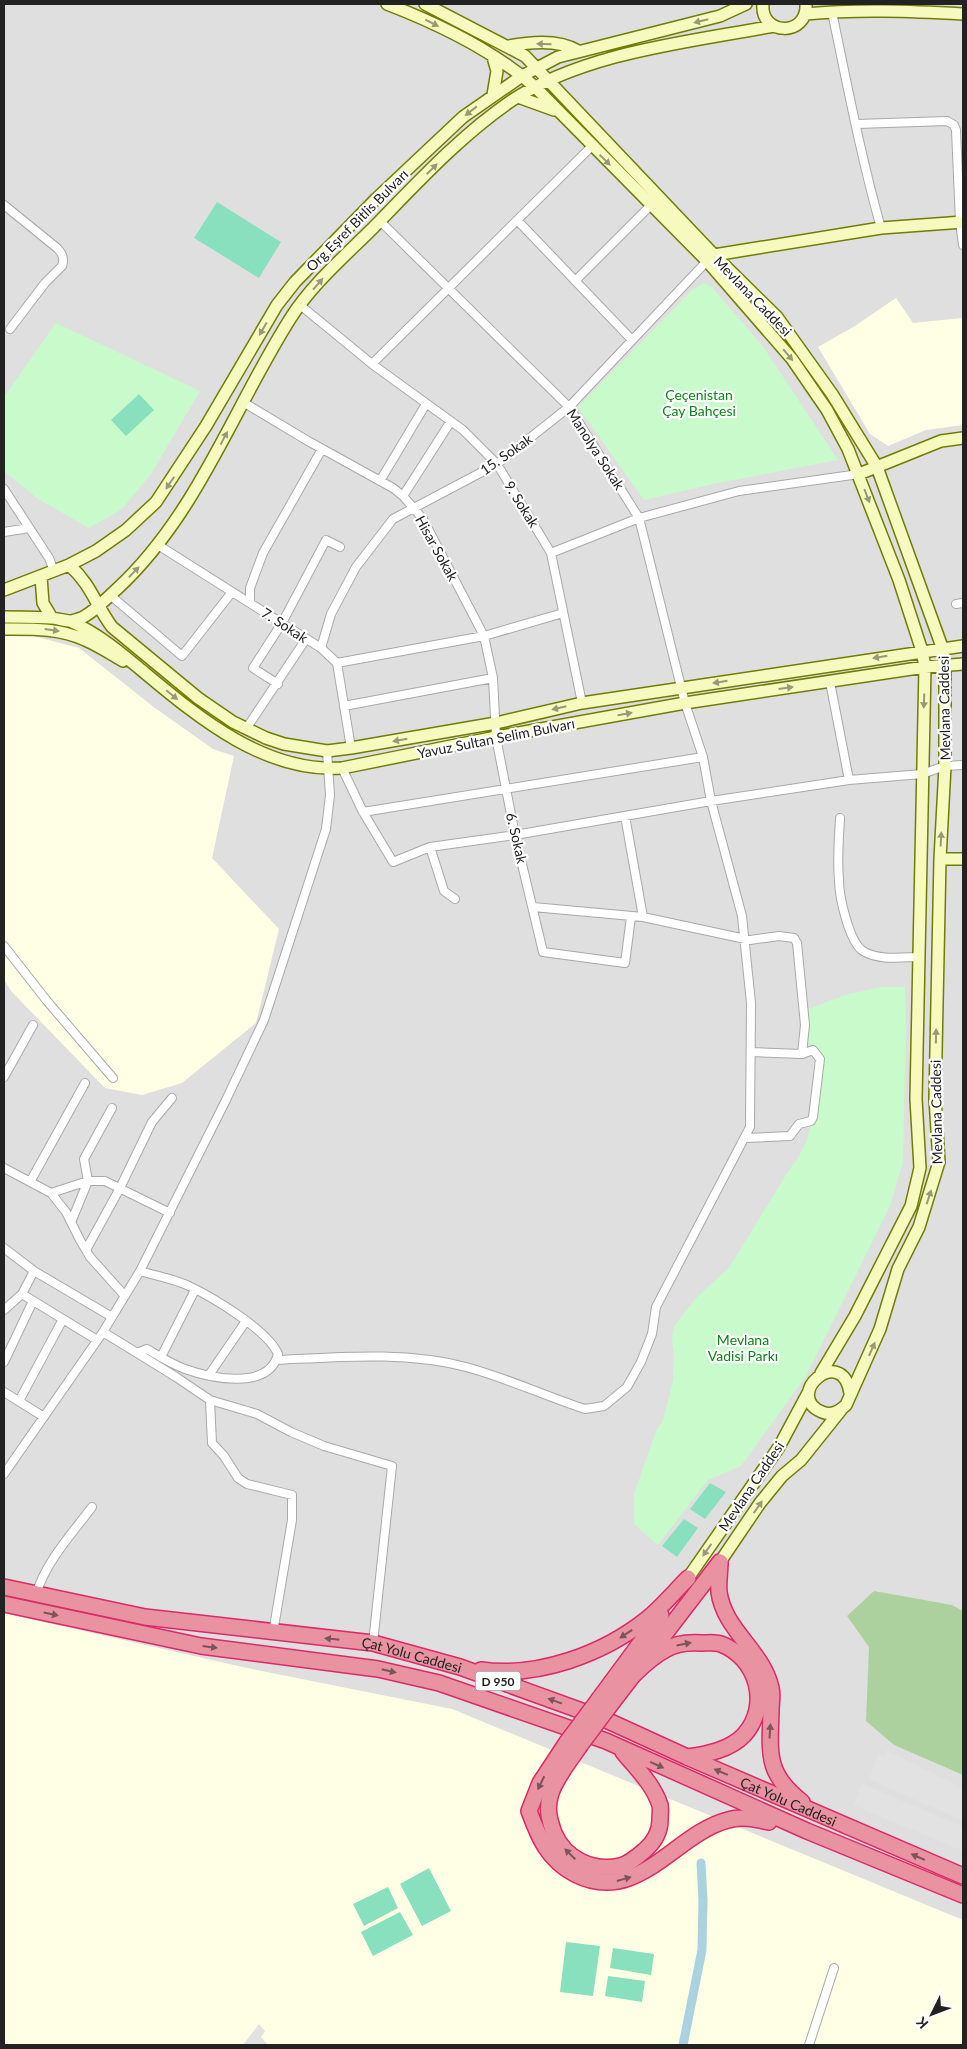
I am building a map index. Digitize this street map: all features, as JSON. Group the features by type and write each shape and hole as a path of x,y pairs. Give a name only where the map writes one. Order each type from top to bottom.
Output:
{"highway":[{"path":"629,1679 720,1562"},
{"path":"720,1562 719,1591 723,1608 729,1620 760,1662 767,1674 772,1690 769,1742 770,1757 777,1776 791,1793 817,1813"},
{"path":"460,1667 490,1672 529,1670 576,1658 623,1637 649,1618 688,1578"},
{"path":"688,1578 603,1704 573,1745 540,1783 529,1811 539,1838 550,1856 564,1868 593,1882 623,1881 630,1878 665,1859 707,1828 728,1820 749,1817 807,1831"},
{"name":"Çat Yolu Caddesi","path":"4,1587 144,1617 373,1643 460,1667 604,1719 687,1757 963,1876"},
{"name":"Çat Yolu Caddesi","path":"4,1604 201,1646 368,1667 455,1688 618,1748 807,1831 963,1895"},
{"path":"603,1704 648,1662 666,1649 686,1642 719,1643 737,1653 749,1664 759,1690 755,1718 743,1736 712,1754 687,1757"},
{"path":"573,1745 552,1791 548,1804 548,1817 558,1842 577,1861 601,1868 621,1866 638,1857 652,1844 660,1828 660,1806 647,1779 618,1748"}],"main road":[{"name":"Mevlana Caddesi","path":"387,4 430,21 522,76 652,206 782,323 832,394 877,467 942,648 945,665 945,766 940,860 935,1099 940,1162 919,1227 898,1269 880,1329 850,1392"},
{"name":"Mevlana Caddesi","path":"425,4 509,46 525,56 538,68 711,258 792,359 827,410 848,449 899,580 922,651 925,667 916,1099 920,1168 911,1206 855,1316 821,1373"},
{"name":"Org Eşref Bitlis Bulvarı","path":"69,564 126,530 150,509 178,472 278,305 295,282 355,219 444,134 469,113 522,76 558,57 720,16 746,4"},
{"path":"763,4 764,16 774,26 781,29 796,26 805,9 832,12 907,11 963,14"},
{"path":"4,617 52,618 70,621 84,617 99,606 140,566 158,545 186,504 300,305 320,281 465,137 518,97 535,87 570,72 648,49 774,26"},
{"path":"509,46 531,43 557,44 578,51"},
{"path":"493,57 496,71 493,95"},
{"path":"568,102 566,87 570,72"},
{"path":"518,97 558,111"},
{"path":"711,258 881,228 962,222"},
{"path":"859,474 941,441 963,438"},
{"path":"4,590 41,577 69,564 88,584 99,606"},
{"path":"41,577 43,602 52,618"},
{"name":"Yavuz Sultan Selim Bulvarı","path":"99,606 112,627 141,652 198,698 246,729 284,744 327,751 496,723 582,703 963,646"},
{"name":"Yavuz Sultan Selim Bulvarı","path":"70,621 92,631 193,712 249,746 296,764 329,768 342,768 496,737 685,703 925,667 963,664"},
{"path":"4,629 47,629 61,632 86,640 123,661 135,664"},
{"path":"940,860 963,859"},
{"path":"916,1099 935,1099"},
{"path":"835,1372 841,1375 849,1386 850,1392 849,1399 841,1410 828,1414 821,1412 811,1402 809,1391 811,1382 821,1373 835,1372"},
{"name":"Mevlana Caddesi","path":"688,1578 779,1447 809,1391"},
{"name":"Mevlana Caddesi","path":"720,1562 760,1503 782,1476 806,1454 841,1410"}],"street":[{"path":"832,12 857,124 864,167 881,228"},
{"path":"857,124 947,121 954,125 956,130 963,244"},
{"path":"372,364 592,146"},
{"path":"4,206 56,248 61,253 63,262 62,266 45,283 10,330"},
{"path":"575,281 652,206"},
{"path":"517,220 632,340"},
{"name":"Manolya Sokak","path":"276,1360 333,1357 409,1358 465,1367 585,1409 604,1406 627,1387 642,1362 652,1334 656,1307 750,1128 751,1003 742,916 711,800 703,757 685,703 639,518 569,407 380,221"},
{"name":"15. Sokak","path":"321,648 331,614 356,567 393,519 497,464 569,407 711,258"},
{"name":"9. Sokak","path":"300,305 372,364 463,430 497,464 551,553 582,703"},
{"name":"Hisar Sokak","path":"243,402 380,481 403,496 415,508 423,519 484,636 493,678 496,723"},
{"path":"380,481 426,404"},
{"path":"403,496 451,421"},
{"path":"250,603 250,588 263,553 322,449"},
{"path":"551,553 639,518 739,491 859,474"},
{"path":"4,488 49,558 54,571"},
{"path":"4,532 29,528"},
{"path":"278,684 253,668 282,623 326,540 340,547"},
{"name":"7. Sokak","path":"158,545 321,648 337,662"},
{"path":"110,595 182,656 232,592"},
{"path":"351,748 337,662 484,636 562,612"},
{"path":"246,729 278,684 306,639"},
{"path":"344,706 493,678"},
{"path":"830,682 849,780"},
{"name":"6. Sokak","path":"496,723 496,737 506,788 543,952 625,963 631,917"},
{"path":"4,1474 103,1332 140,1271 264,1020 326,829 330,795 327,751"},
{"path":"363,812 703,757"},
{"path":"342,768 363,812 393,862 430,847 516,835 711,800 849,780 922,774 945,766 963,765"},
{"path":"625,816 643,917"},
{"path":"840,818 838,881 854,941 863,951 872,954 886,957 920,957"},
{"path":"430,847 444,892 455,899"},
{"path":"534,907 643,917 750,940 779,936 794,938 797,943 805,1025 802,1054"},
{"path":"4,946 47,1002 113,1078"},
{"path":"4,1077 33,1025"},
{"path":"745,1138 790,1136 799,1124 811,1122 820,1059 813,1050 802,1054 751,1052"},
{"path":"30,1182 85,1083"},
{"path":"86,1250 120,1188 152,1122 172,1098"},
{"path":"72,1220 88,1181 84,1159 112,1108"},
{"path":"4,1168 50,1193 72,1220 86,1250 125,1296"},
{"path":"50,1193 88,1181 105,1181 170,1213"},
{"path":"4,1248 34,1271 112,1317"},
{"path":"4,1310 22,1294 34,1271"},
{"path":"137,1353 146,1349 184,1369 238,1379 252,1377 268,1371 278,1354 275,1347 266,1337 246,1321 195,1290 140,1271"},
{"path":"161,1357 195,1290"},
{"path":"22,1294 97,1340"},
{"path":"4,1362 33,1301"},
{"path":"19,1401 63,1319"},
{"path":"209,1375 246,1321"},
{"path":"103,1332 210,1400 257,1414 324,1446 392,1466 373,1643"},
{"path":"4,1392 44,1417"},
{"path":"210,1400 212,1443 224,1456 238,1478 247,1484 292,1495 292,1520 272,1632"},
{"path":"36,1594 48,1564 92,1507"},
{"path":"809,2045 834,1968"}],"shaded area":[{"path":"4,4 963,4 963,2045 4,2045"},
{"path":"896,298 913,323 962,318 963,425 926,430 888,446 870,434 818,347 855,326"},
{"path":"30,635 79,648 155,708 213,749 234,756 212,858 279,929 256,1023 182,1083 142,1095 105,1088 12,992 4,980 4,636"},
{"path":"4,1613 247,1668 452,1709 963,1920 963,2045 4,2045"},
{"path":"886,1750 963,1788 963,1821 869,1779 878,1754 884,1757"},
{"path":"862,1784 963,1827 963,1851 853,1805"},
{"path":"259,2024 265,2031 261,2037 268,2045 243,2045"}],"green space":[{"path":"217,202 281,242 259,278 194,238"},
{"name":"Çeçenistan Çay Bahçesi","path":"703,283 711,286 764,348 838,460 713,484 644,500 578,407 691,291"},
{"path":"56,323 200,391 151,474 122,509 89,528 38,499 4,471 4,397"},
{"path":"139,394 154,410 126,436 111,420"},
{"name":"Mevlana Vadisi Parkı","path":"881,987 905,987 903,1162 890,1206 806,1376 741,1466 708,1480 658,1545 634,1524 634,1494 656,1431 663,1420 673,1381 674,1354 672,1338 675,1325 697,1297 729,1268 805,1144 814,1115 820,1054 812,1044 803,1045 803,1011 845,995"},
{"path":"710,1483 726,1492 705,1519 690,1509"},
{"path":"684,1519 698,1528 677,1557 662,1546"},
{"path":"874,1591 952,1605 963,1611 963,1775 894,1745 866,1721 869,1647 847,1616"},
{"path":"429,1868 451,1911 422,1926 400,1884"},
{"path":"388,1887 398,1908 364,1926 353,1904"},
{"path":"400,1912 413,1935 373,1956 361,1932"},
{"path":"566,1942 600,1946 593,1996 560,1992"},
{"path":"613,1948 654,1954 651,1975 610,1968"},
{"path":"608,1976 645,1981 642,2002 605,1996"}],"waterway":[{"path":"683,2045 702,1950 703,1900 701,1863"}]}
